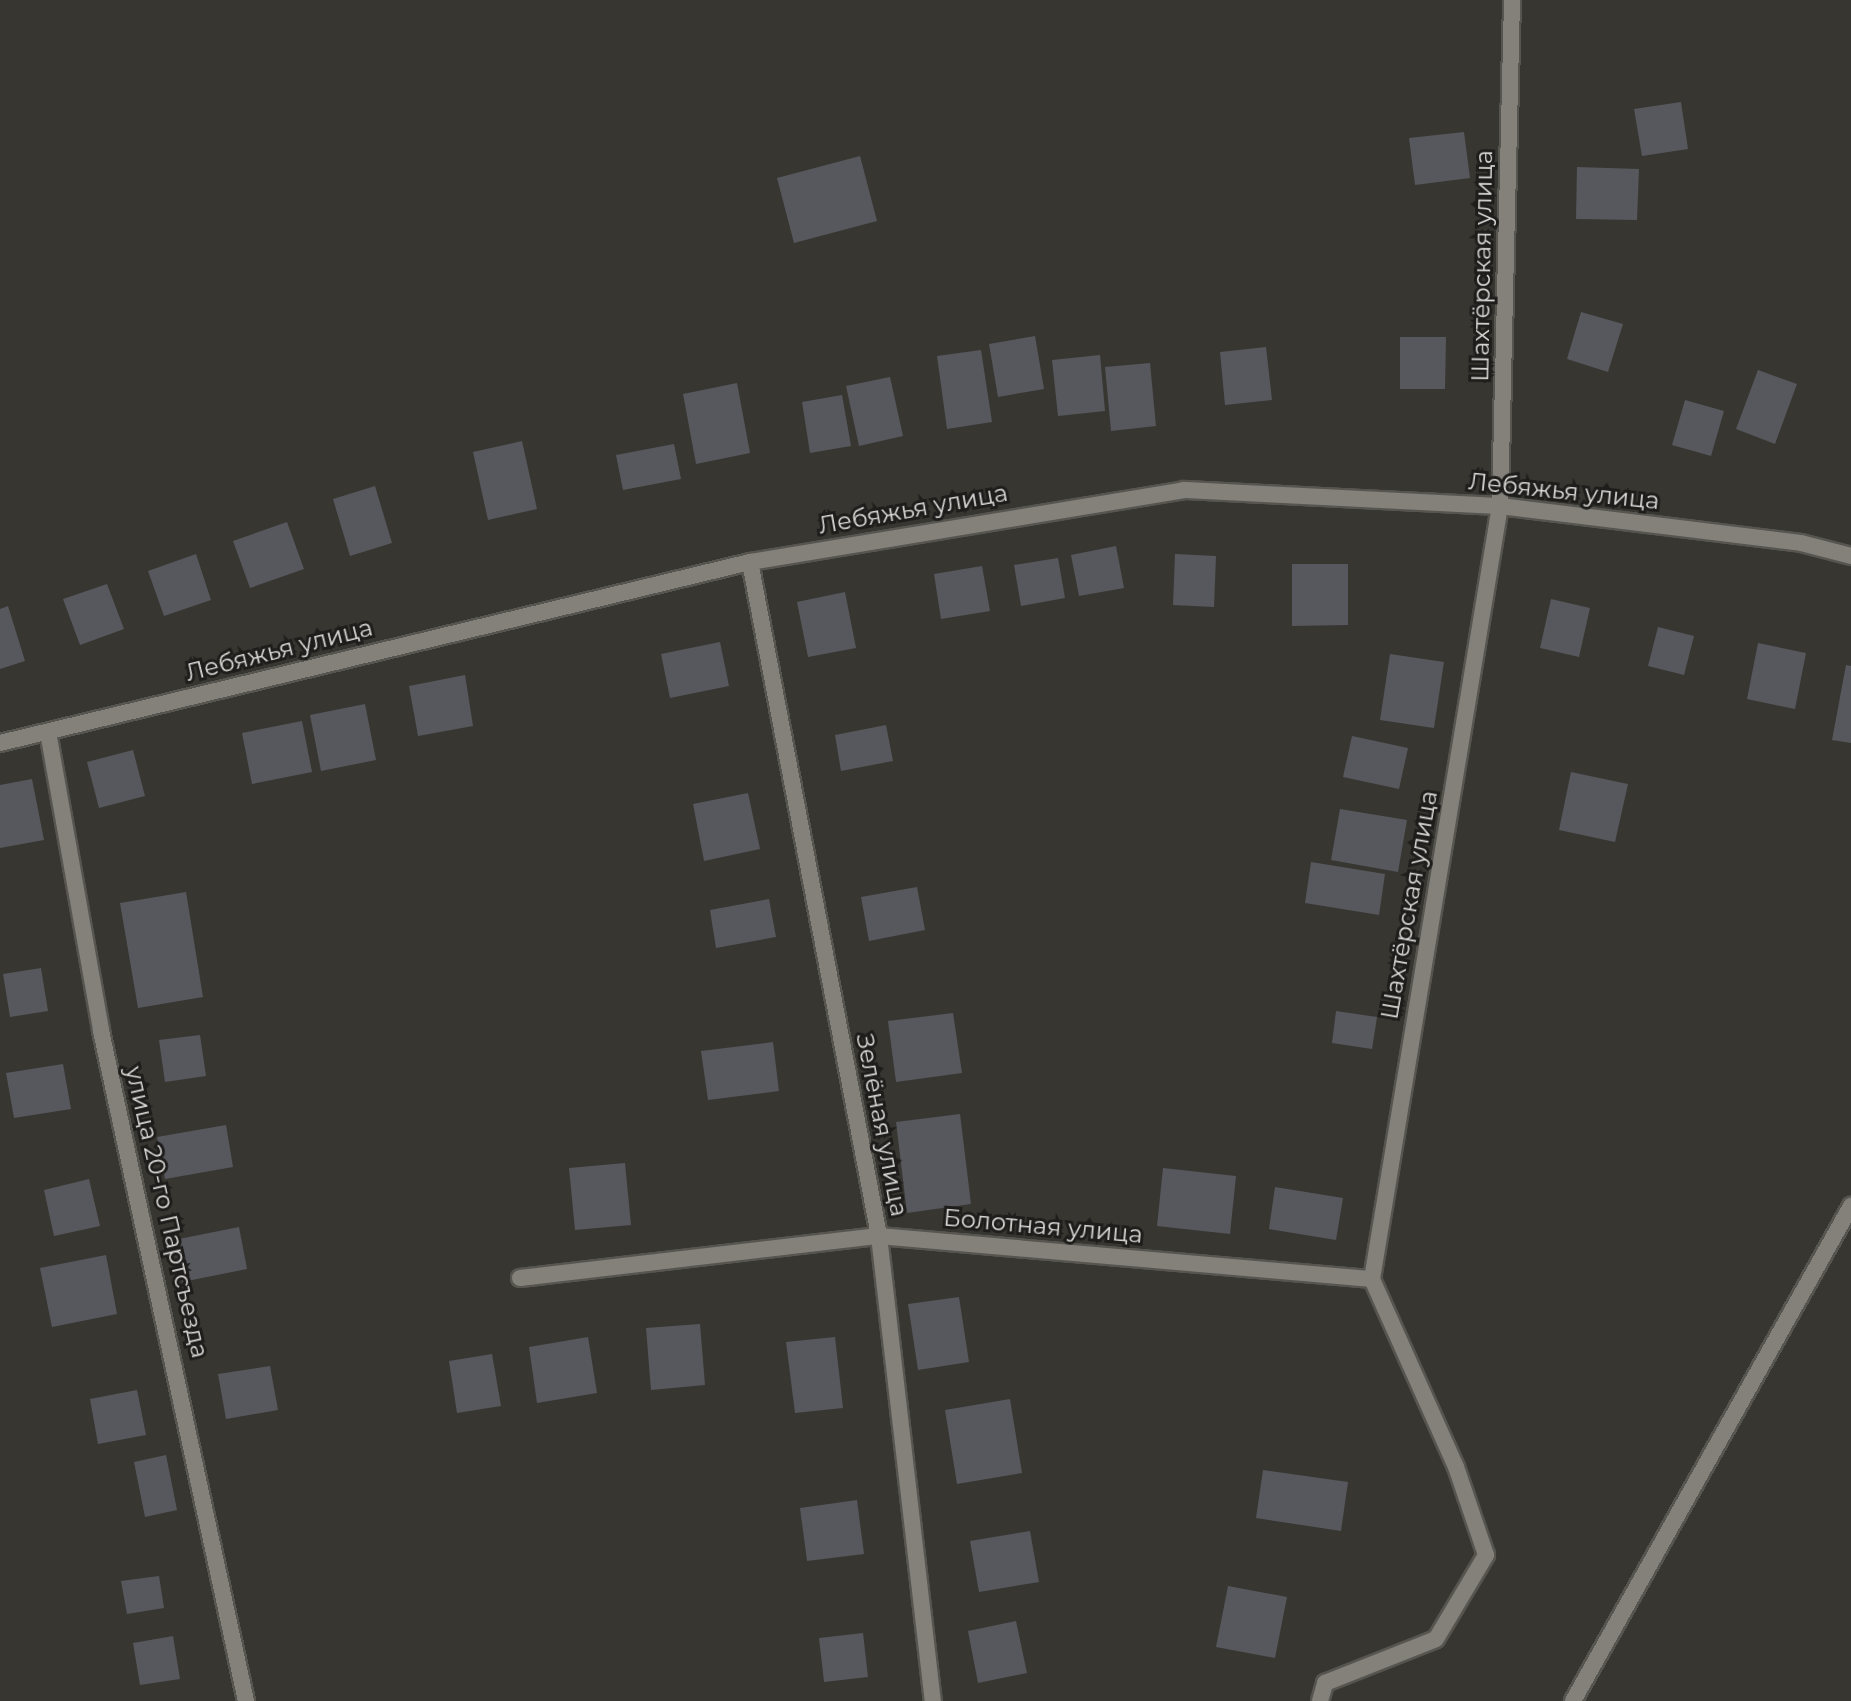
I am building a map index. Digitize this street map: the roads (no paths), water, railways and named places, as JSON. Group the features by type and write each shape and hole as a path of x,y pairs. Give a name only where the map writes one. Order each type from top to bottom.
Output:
{"street":[{"name":"Шахтёрская улица","path":"1372,1279 1500,506 1512,3"},
{"name":"Лебяжья улица","path":"0,743 750,562 1184,490 1500,506 1801,543 1851,556"},
{"name":"Зелёная улица","path":"750,562 879,1236 933,1701"},
{"name":"улица 20-го Партсъезда","path":"48,732 101,1031 246,1701"},
{"path":"1573,1701 1851,1206"},
{"name":"Болотная улица","path":"520,1278 879,1236 1372,1279"},
{"path":"1320,1701 1325,1683 1436,1639 1486,1555 1456,1467 1372,1279"}]}
